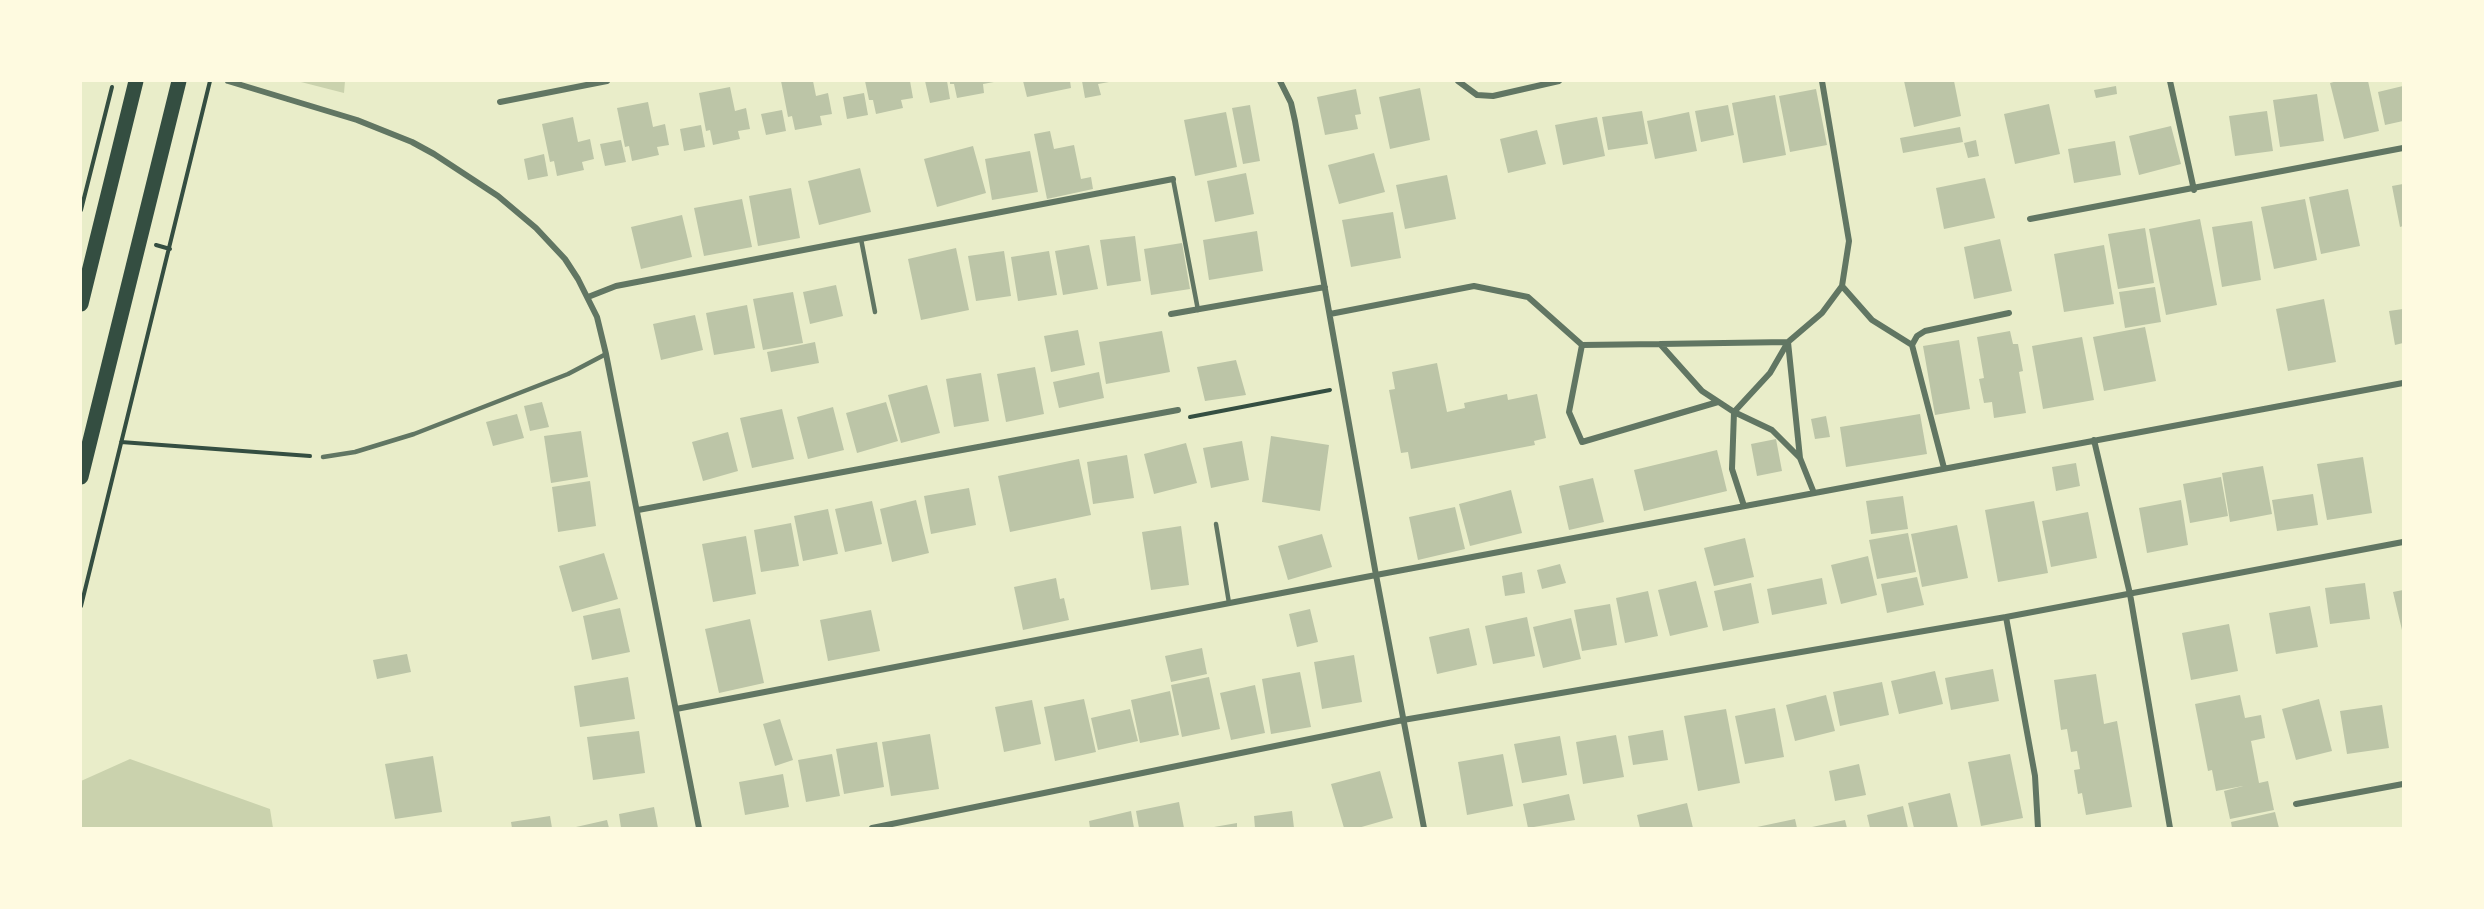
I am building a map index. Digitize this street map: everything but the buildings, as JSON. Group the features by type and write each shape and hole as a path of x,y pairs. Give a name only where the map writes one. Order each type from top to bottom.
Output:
{"main road":[{"path":"82,294 136,81"},
{"path":"81,477 179,81"}],"street":[{"path":"228,81 357,120 412,142 498,196 536,228 565,259 597,317 606,354 699,828"},
{"path":"500,102 607,81"},
{"path":"1280,81 1291,103 1295,121 1376,575 1424,828"},
{"path":"1458,81 1477,95 1493,96 1559,81"},
{"path":"1744,506 1732,469 1734,411 1770,373 1788,342 1822,313 1842,286 1850,241 1822,81"},
{"path":"2170,81 2194,190"},
{"path":"2030,219 2194,190 2403,148"},
{"path":"588,297 616,286 1173,179"},
{"path":"1330,314 1474,286 1528,297 1582,345 1788,342"},
{"path":"1842,286 1872,320 1912,345 1944,468"},
{"path":"1171,314 1324,287"},
{"path":"1912,345 1917,336 1925,331 2009,313"},
{"path":"1788,342 1800,458 1814,493"},
{"path":"1660,344 1702,391 1734,411 1773,430 1800,458"},
{"path":"1582,345 1569,412 1582,442 1718,402"},
{"path":"675,709 2403,382"},
{"path":"638,510 1178,410"},
{"path":"2094,440 2130,594 2170,828"},
{"path":"872,828 1403,720 2006,617 2403,542"},
{"path":"2006,617 2035,777 2038,828"},
{"path":"2296,804 2403,784"}],"lane":[{"path":"1173,179 1198,310"},
{"path":"861,239 875,312"},
{"path":"323,457 355,452 414,434 568,374 606,354"},
{"path":"1216,524 1229,603"}],"path":[{"path":"81,210 114,81"},
{"path":"81,606 210,81"},
{"path":"152,244 170,249"},
{"path":"1178,410 1189,417 1343,387"},
{"path":"121,442 323,457"}],"green space":[{"path":"297,81 345,81 344,93"},
{"path":"130,759 270,809 273,828 81,828 81,781"}]}
